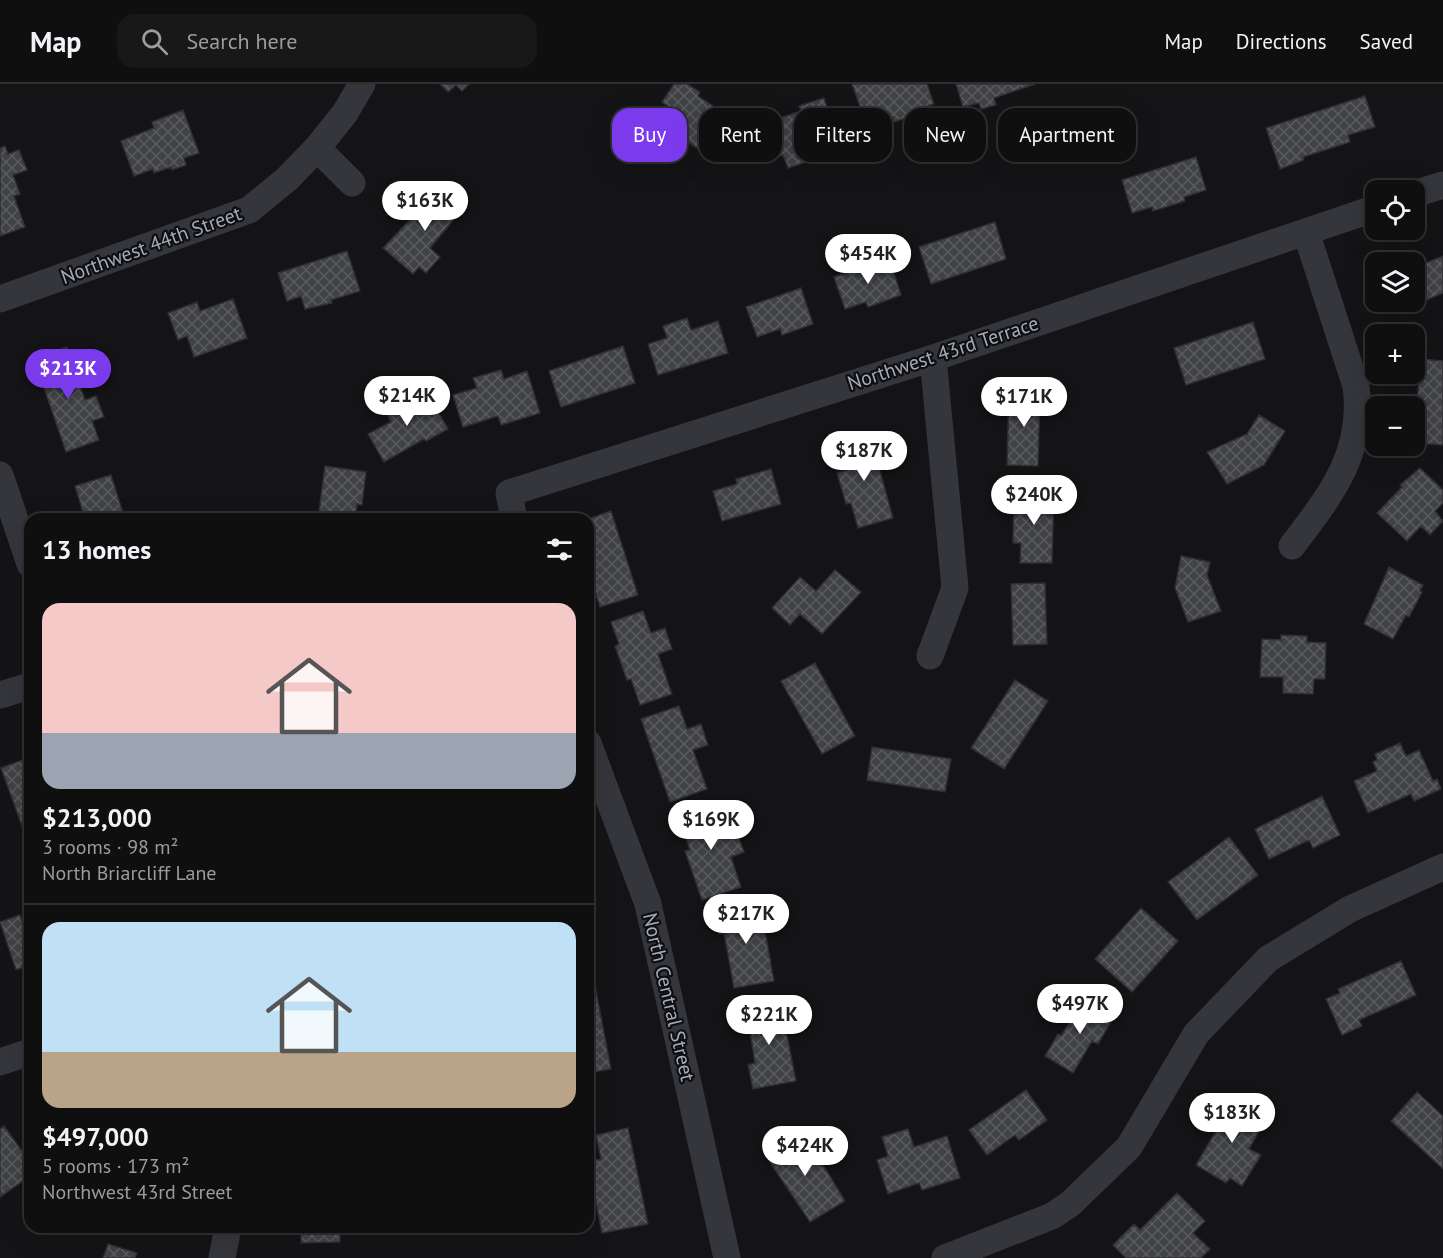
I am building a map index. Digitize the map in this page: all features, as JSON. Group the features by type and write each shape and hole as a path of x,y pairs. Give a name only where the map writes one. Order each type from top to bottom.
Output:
{"street":[{"name":"Northwest 44th Street","path":"0,300 249,210 287,179 317,148 345,113 362,84"},
{"path":"317,148 352,183"},
{"path":"1425,191 1443,184"},
{"name":"Northwest 43rd Terrace","path":"512,506 933,358 1365,212"},
{"path":"1292,546 1330,495 1352,453 1358,404 1356,386 1306,232"},
{"path":"930,656 954,588 933,358"},
{"path":"0,475 24,546"},
{"path":"0,695 24,688"},
{"name":"North Central Street","path":"594,759 648,904 727,1258"},
{"path":"945,1258 1052,1216 1070,1203 1128,1147 1196,1034 1268,959 1350,909 1440,876"},
{"path":"0,1062 24,1054"},
{"path":"222,1258 227,1233"}],"building":[{"path":"440,84 469,84 462,91 456,85 448,92"},
{"path":"674,84 687,84 700,92 698,96 716,108 699,108 699,149 687,142 687,108 671,108 662,102"},
{"path":"852,84 927,84 934,104 922,108 904,108 904,119 894,122 892,108 861,108"},
{"path":"956,84 1035,84 994,98 996,105 981,108 979,103 963,107"},
{"path":"1365,96 1375,127 1348,135 1350,142 1303,157 1304,160 1280,169 1266,128"},
{"path":"824,98 827,108 800,108 799,106"},
{"path":"183,110 199,153 184,158 186,165 172,170 171,167 154,173 153,169 134,176 121,141 154,128 152,122"},
{"path":"794,113 794,162 806,162 788,168 782,155 782,117"},
{"path":"5,146 8,154 19,150 27,170 13,175 20,194 14,196 25,227 0,236 0,148"},
{"path":"1196,157 1206,190 1184,197 1185,201 1153,211 1152,207 1132,213 1122,180"},
{"path":"443,185 466,205 430,248 440,257 426,273 419,267 413,274 383,248"},
{"path":"995,222 1006,259 931,284 919,247"},
{"path":"347,251 360,291 331,300 332,303 305,309 301,296 287,301 278,273"},
{"path":"1443,256 1443,293 1425,301 1425,263"},
{"path":"889,258 901,295 868,307 866,302 845,309 834,277"},
{"path":"801,288 813,324 782,335 780,329 757,337 746,307"},
{"path":"233,299 247,338 194,357 187,336 178,340 168,313 197,302 200,311"},
{"path":"687,318 691,330 718,321 728,353 658,375 648,344 667,338 663,326"},
{"path":"1253,322 1265,359 1186,385 1174,348"},
{"path":"623,346 635,383 561,407 549,371"},
{"path":"67,347 85,400 96,396 104,417 92,421 99,440 66,452 34,359"},
{"path":"1425,359 1443,361 1443,445 1425,444 1425,396 1417,396 1419,384 1425,384"},
{"path":"501,370 504,379 527,371 540,413 501,425 498,416 463,427 453,395 477,388 473,378"},
{"path":"1009,391 1040,392 1038,466 1007,465"},
{"path":"412,395 418,406 430,398 448,429 426,441 424,439 384,462 368,434 391,422 385,411"},
{"path":"1259,415 1285,431 1264,465 1227,484 1207,452 1247,434"},
{"path":"870,435 893,518 858,528 851,503 846,504 837,473 846,470 838,443"},
{"path":"325,466 366,472 362,505 357,504 356,513 319,513"},
{"path":"1420,468 1443,490 1443,503 1435,511 1443,521 1430,535 1421,526 1407,541 1377,513 1402,487 1400,485"},
{"path":"771,469 781,504 722,521 713,491 737,484 736,479"},
{"path":"111,475 123,513 83,513 75,486"},
{"path":"1014,492 1054,494 1052,563 1020,563 1021,543 1013,543"},
{"path":"611,511 638,595 600,607 594,588 594,517"},
{"path":"1181,556 1210,562 1207,575 1221,611 1188,622 1175,588"},
{"path":"1389,567 1423,585 1420,591 1422,592 1409,617 1406,615 1393,639 1364,624"},
{"path":"835,570 861,592 822,634 800,614 790,625 772,608 800,577 816,591"},
{"path":"1045,583 1047,644 1013,645 1011,584"},
{"path":"643,611 651,633 665,628 672,649 658,654 672,694 640,705 631,679 627,680 615,646 619,644 611,622"},
{"path":"1281,635 1307,636 1307,642 1326,643 1325,679 1314,679 1313,694 1283,693 1283,677 1260,677 1262,639 1281,640"},
{"path":"815,663 855,736 822,754 781,681"},
{"path":"1015,680 1048,701 1004,769 971,748"},
{"path":"679,706 687,729 701,724 708,745 693,750 707,789 670,802 641,719"},
{"path":"1400,743 1406,756 1419,750 1433,781 1437,779 1441,789 1414,801 1411,794 1368,813 1354,781 1377,771 1373,762 1377,760 1375,754"},
{"path":"872,747 951,759 945,792 867,780"},
{"path":"24,759 24,832 1,768"},
{"path":"1322,796 1340,835 1313,848 1309,840 1269,859 1255,829"},
{"path":"712,803 721,829 734,824 744,852 731,857 741,887 702,900 685,851 690,850 678,815"},
{"path":"1229,837 1258,875 1197,920 1168,882"},
{"path":"760,903 774,981 734,988 724,933 719,934 715,912"},
{"path":"1141,908 1178,941 1132,992 1095,959"},
{"path":"20,915 24,924 24,967 16,970 0,922"},
{"path":"1401,961 1416,995 1359,1020 1362,1026 1342,1035 1326,999 1340,993 1338,989"},
{"path":"594,980 611,1069 594,1072"},
{"path":"1085,997 1115,1015 1098,1044 1092,1041 1073,1073 1045,1056 1058,1034 1061,1036"},
{"path":"780,1000 796,1081 753,1089 748,1065 755,1063 746,1007"},
{"path":"1026,1090 1047,1120 1019,1140 1015,1135 987,1155 969,1130"},
{"path":"1417,1092 1443,1116 1443,1169 1391,1121"},
{"path":"1228,1099 1265,1121 1249,1149 1261,1155 1242,1186 1230,1178 1226,1183 1196,1165 1216,1131 1210,1127"},
{"path":"4,1126 24,1154 24,1180 0,1197 0,1129"},
{"path":"628,1128 648,1224 602,1233 594,1192 594,1161 601,1159 596,1135"},
{"path":"908,1129 914,1147 947,1136 960,1178 922,1190 919,1183 888,1194 877,1160 888,1156 882,1137"},
{"path":"803,1132 845,1201 810,1222 765,1155"},
{"path":"1177,1193 1205,1221 1193,1233 1210,1249 1201,1258 1126,1258 1113,1245 1134,1224 1140,1230"},
{"path":"301,1233 340,1233 340,1242 301,1243"},
{"path":"108,1244 137,1253 135,1258 103,1258"}]}
